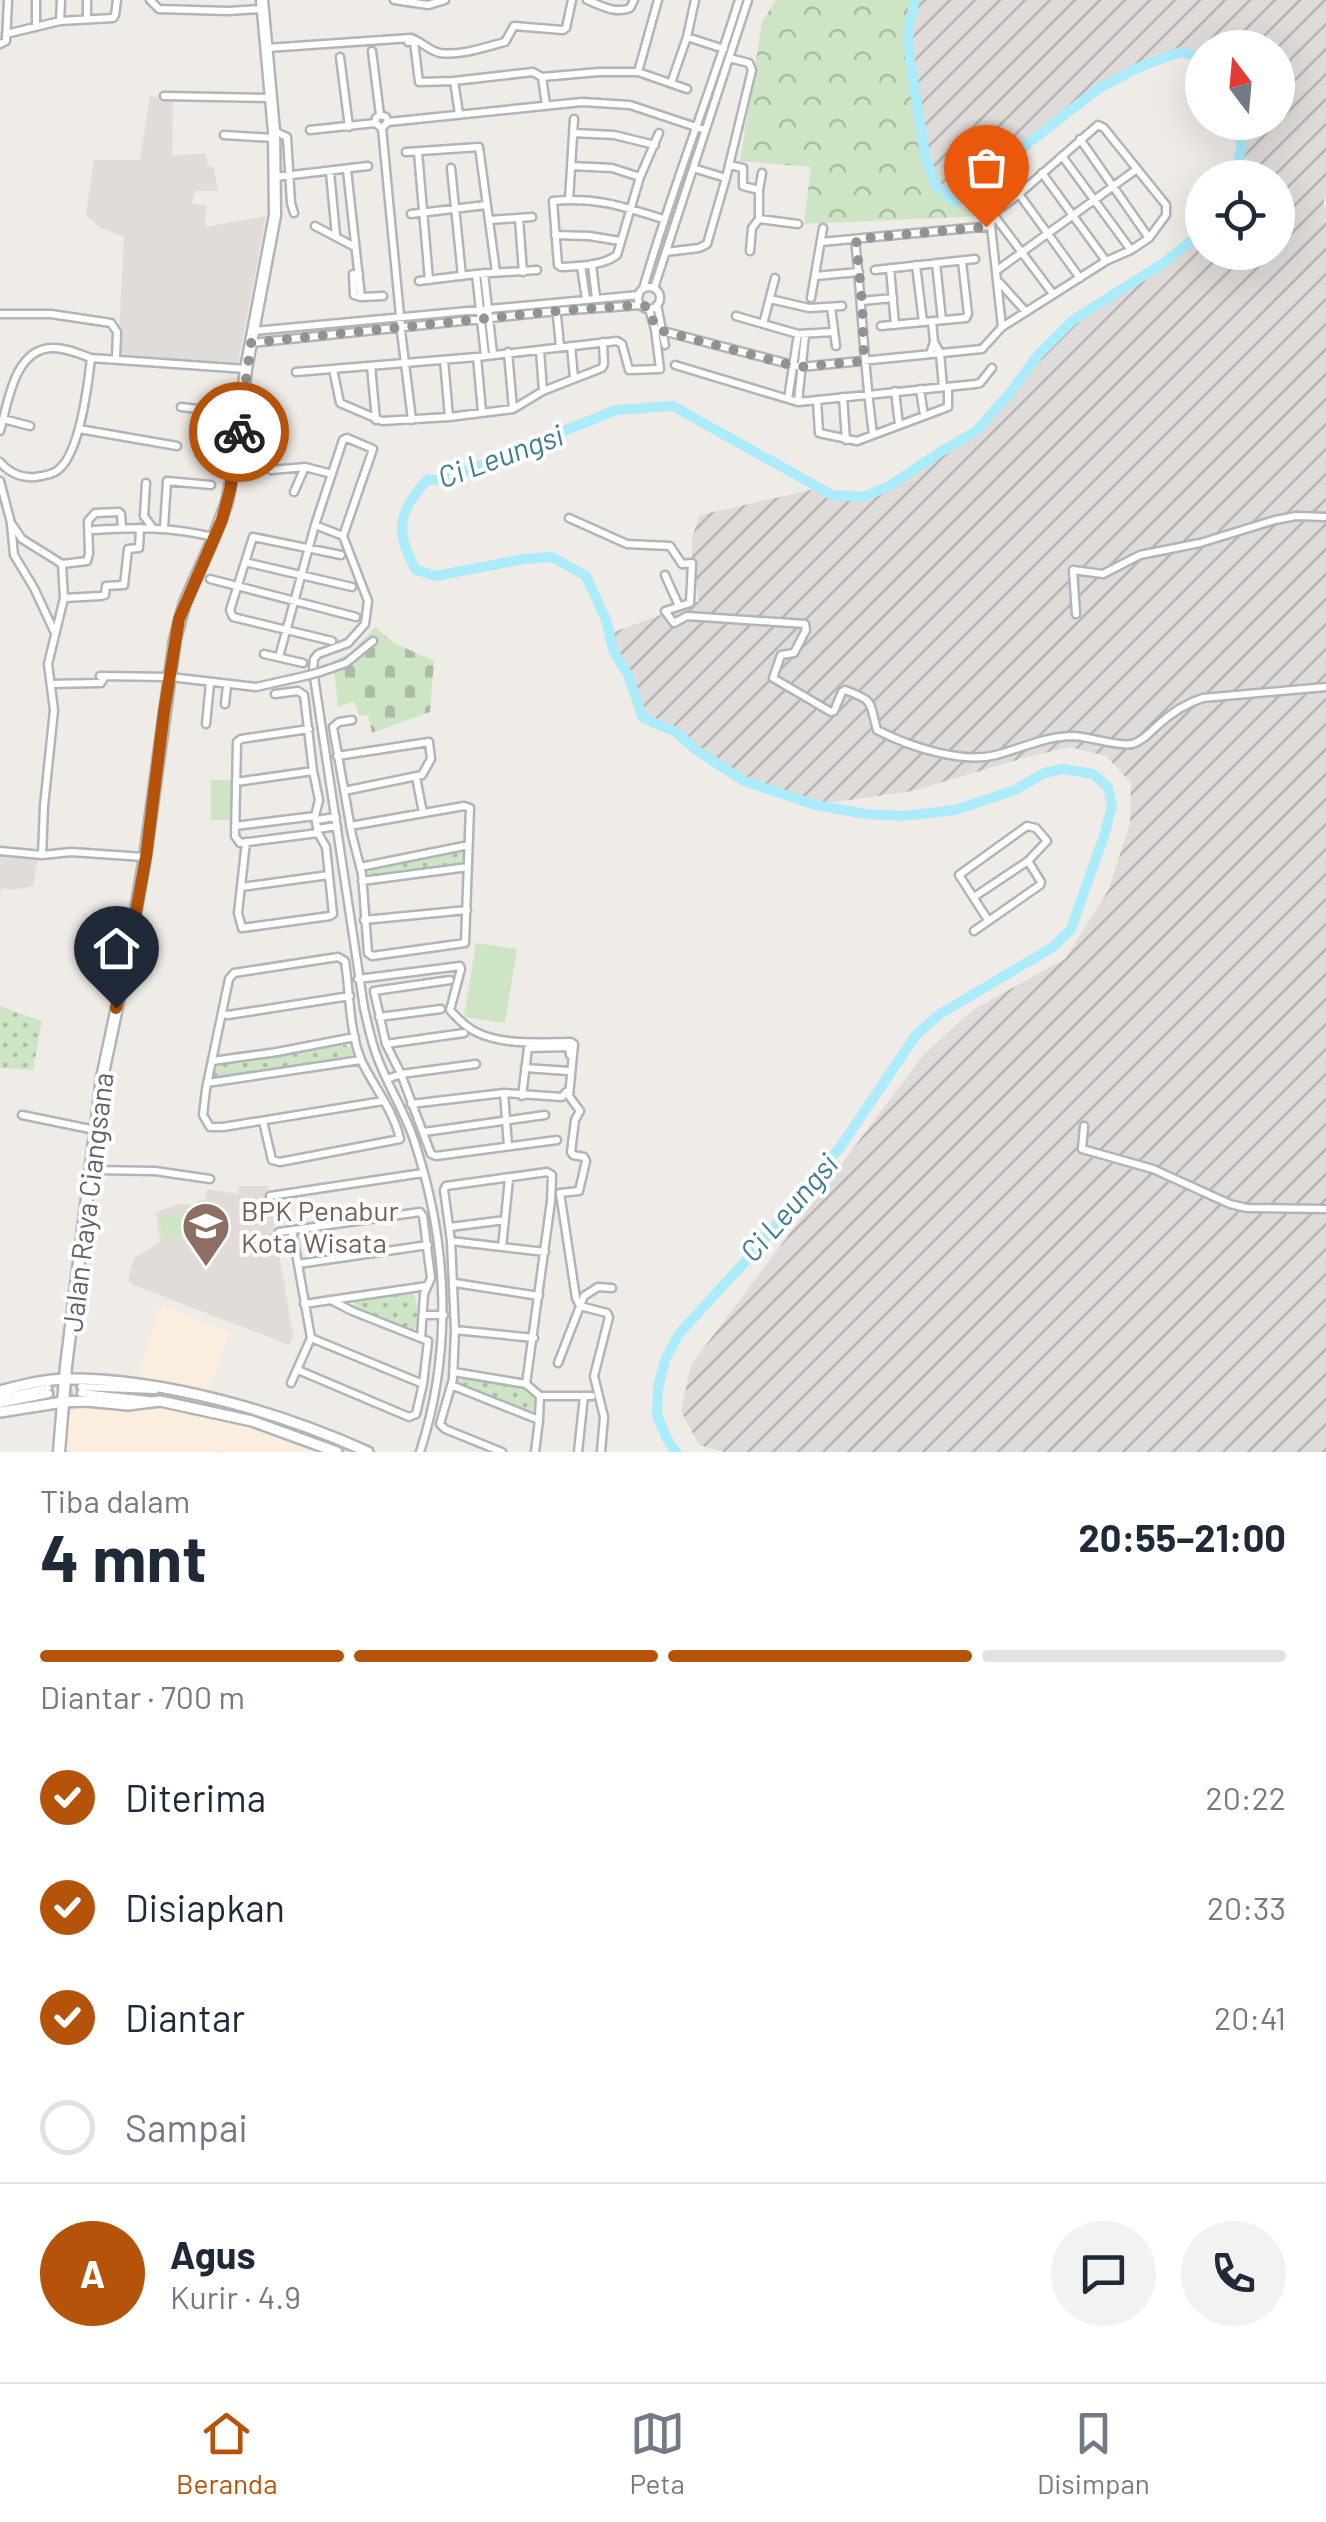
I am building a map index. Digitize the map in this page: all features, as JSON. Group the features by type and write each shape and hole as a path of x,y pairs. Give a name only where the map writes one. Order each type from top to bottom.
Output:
{"main road":[{"name":"Jalan Raya Ciangsana","path":"59,1452 95,1130 111,1028 146,857 179,619 230,490 246,368 275,216 274,134 262,4"}],"street":[{"path":"0,44 5,43 8,0"},
{"path":"36,0 36,27"},
{"path":"60,22 61,0"},
{"path":"86,19 88,0"},
{"path":"6,34 60,22 115,17 116,0"},
{"path":"150,0 160,8 228,10 262,4"},
{"path":"394,0 428,5 445,0"},
{"path":"266,48 410,38 438,53 467,52 505,42 514,26 563,30 572,0"},
{"path":"587,0 621,11 630,8 634,0"},
{"path":"638,72 658,0"},
{"path":"670,83 687,37 695,0"},
{"path":"654,288 706,130 739,0"},
{"path":"641,305 641,292 663,219 696,125 748,0"},
{"path":"666,252 707,244 752,70 749,63 687,37"},
{"path":"392,44 414,42 419,82 533,72 542,78 638,72 687,90"},
{"path":"372,51 380,115 376,118 382,124 412,420"},
{"path":"340,57 349,127"},
{"path":"542,78 546,105"},
{"path":"454,81 459,114"},
{"path":"164,96 271,98"},
{"path":"310,130 582,102 618,103 706,130"},
{"path":"569,200 574,119"},
{"path":"659,329 797,366 982,349 1002,327 1148,238 1166,215 1167,208 1102,126 1096,126 993,214 1002,327"},
{"path":"573,133 614,135 655,145"},
{"path":"660,133 629,208 617,255 592,264 559,266 552,201 600,200 629,208 663,219"},
{"path":"224,134 287,137 294,213"},
{"path":"1080,139 1148,238"},
{"path":"406,152 479,146 496,272"},
{"path":"418,152 429,280"},
{"path":"1062,156 1131,250"},
{"path":"729,165 743,168 743,186 759,190"},
{"path":"276,177 368,166"},
{"path":"571,166 612,168 640,177"},
{"path":"451,168 462,276"},
{"path":"693,168 726,178"},
{"path":"996,271 1137,169"},
{"path":"348,170 358,274 353,274 354,296 383,296"},
{"path":"330,172 336,236"},
{"path":"750,251 752,228 759,220 762,173"},
{"path":"1042,173 1106,261"},
{"path":"1019,194 1080,278"},
{"path":"410,214 486,206"},
{"path":"993,214 1053,294"},
{"path":"488,220 532,217"},
{"path":"519,218 523,272"},
{"path":"759,220 798,224"},
{"path":"335,221 314,226 354,246"},
{"path":"821,242 991,226"},
{"path":"810,298 824,228"},
{"path":"554,235 620,241"},
{"path":"856,239 873,434"},
{"path":"875,270 974,259"},
{"path":"881,326 964,319 968,314 962,261"},
{"path":"936,263 942,320"},
{"path":"592,264 596,298"},
{"path":"581,266 586,300"},
{"path":"817,400 818,432 857,442 948,406 940,353 928,322 916,266"},
{"path":"890,268 895,325"},
{"path":"420,281 537,270"},
{"path":"815,276 858,272"},
{"path":"480,274 485,318 482,412"},
{"path":"763,324 775,278"},
{"path":"998,281 1026,312"},
{"path":"252,337 400,316 586,300 654,288"},
{"path":"653,307 660,299 654,288"},
{"path":"862,302 892,298"},
{"path":"770,299 809,308 842,306"},
{"path":"252,337 653,307"},
{"path":"653,307 664,345"},
{"path":"831,307 836,346"},
{"path":"0,314 51,314 111,323 118,332 116,358"},
{"path":"557,316 560,346"},
{"path":"736,316 801,334 834,332"},
{"path":"296,372 602,342 620,342 630,370 660,369 659,329"},
{"path":"788,398 801,334"},
{"path":"333,369 340,403 376,420 449,417 514,409 543,391 604,368 602,342"},
{"path":"930,354 934,342"},
{"path":"571,346 574,378"},
{"path":"0,431 23,362 31,354 53,348 91,358 246,368"},
{"path":"540,350 543,391"},
{"path":"508,352 514,409"},
{"path":"0,462 13,473 30,478 59,470 79,429 91,358"},
{"path":"444,360 449,417"},
{"path":"676,365 798,402 978,384 992,368"},
{"path":"371,366 376,420"},
{"path":"797,366 798,402"},
{"path":"920,389 924,416"},
{"path":"895,391 899,425"},
{"path":"844,397 846,440"},
{"path":"181,407 240,414"},
{"path":"3,419 30,426"},
{"path":"79,429 178,446"},
{"path":"279,656 308,547 345,438 373,448 344,536 368,601 365,624 348,643 318,654 313,670 358,978 371,1040 407,1121 440,1250 444,1315 438,1377 420,1452"},
{"path":"294,492 305,467"},
{"path":"271,470 305,467 332,474"},
{"path":"0,481 14,555 55,633"},
{"path":"164,528 167,481 211,486"},
{"path":"146,483 144,516 152,528"},
{"path":"10,523 22,539 62,564 87,561 88,522 95,513 119,512 122,528"},
{"path":"1076,614 1073,570 1103,574 1140,556 1200,544 1275,520 1326,516"},
{"path":"569,518 627,544 664,544 672,548 682,564 692,563 690,602 666,611 674,623 687,616 804,624 806,630 793,654 780,655 773,678 831,712 846,690 871,702 877,730 910,745 960,755 990,756 1040,740 1069,736 1130,744 1145,738 1195,701 1326,687"},
{"path":"315,525 344,536"},
{"path":"64,598 101,596 105,595 106,586 124,585 128,549 139,548 140,528"},
{"path":"94,530 164,528 214,537"},
{"path":"332,640 233,616 230,610 251,540 256,536 341,555"},
{"path":"245,562 352,587"},
{"path":"42,855 54,721 48,664 64,598 62,564"},
{"path":"666,575 679,606"},
{"path":"210,580 356,617"},
{"path":"51,684 96,684 102,676 170,677 256,687 346,663 373,642"},
{"path":"264,654 303,663"},
{"path":"206,724 210,683"},
{"path":"225,704 226,685"},
{"path":"246,842 240,926 246,929 330,916 334,910 326,846 316,824 319,800 302,692 275,694"},
{"path":"350,826 470,808 463,945 372,956 368,953 361,874 350,826 333,727 352,720"},
{"path":"308,729 242,738 237,742 235,826 240,843 316,824"},
{"path":"338,756 429,742 426,771 416,777 344,791"},
{"path":"236,782 313,771"},
{"path":"416,777 423,813"},
{"path":"235,826 337,822"},
{"path":"974,898 1028,860 1047,841 1036,828 1026,826 960,874 959,877 988,920"},
{"path":"361,874 469,845"},
{"path":"0,850 146,857"},
{"path":"974,931 1040,886 1028,860"},
{"path":"344,875 468,867"},
{"path":"241,887 329,874"},
{"path":"364,920 467,910"},
{"path":"263,1121 272,1160 280,1162 398,1141 398,1132 358,1048 345,962 338,957 230,975 207,1084 203,1115 210,1127 383,1101"},
{"path":"358,978 460,966 450,1010 471,1030 489,1037 574,1044 569,1096 580,1111 571,1152 586,1160 579,1192 560,1192 576,1298 580,1306 607,1313 609,1317 594,1376 604,1417 601,1452"},
{"path":"450,980 374,992 386,1044 430,1152 436,1156 557,1140"},
{"path":"222,1014 350,996"},
{"path":"378,1016 442,1009"},
{"path":"386,1044 464,1033"},
{"path":"207,1084 358,1048 371,1040"},
{"path":"411,1104 504,1094 522,1096 562,1097 566,1094 569,1047 528,1048 522,1096"},
{"path":"212,1061 277,1052 374,1049"},
{"path":"387,1080 401,1074 476,1064"},
{"path":"525,1068 568,1071"},
{"path":"504,1094 508,1146"},
{"path":"22,1115 95,1130"},
{"path":"424,1132 545,1115"},
{"path":"1084,1126 1082,1149 1153,1169 1218,1199 1247,1208 1326,1209"},
{"path":"90,1170 156,1170 210,1179"},
{"path":"502,1452 442,1427 440,1420 453,1379 456,1330 446,1186 547,1172 552,1175 526,1384"},
{"path":"270,1196 423,1173"},
{"path":"502,1248 508,1178"},
{"path":"279,1232 416,1211 423,1216 431,1278 424,1294 421,1338"},
{"path":"450,1227 504,1220"},
{"path":"292,1230 311,1338 292,1383"},
{"path":"452,1241 544,1252"},
{"path":"298,1264 428,1246"},
{"path":"454,1283 539,1296"},
{"path":"304,1304 428,1286"},
{"path":"558,1363 588,1291 612,1288"},
{"path":"298,1370 409,1417 416,1414 428,1341 332,1300"},
{"path":"423,1314 444,1315"},
{"path":"456,1330 534,1338"},
{"path":"311,1338 423,1384"},
{"path":"438,1377 526,1384 540,1396 588,1396 578,1452"},
{"path":"0,1412 49,1392 65,1379 80,1390 128,1405 160,1401 252,1421 337,1452"},
{"path":"453,1379 539,1420"},
{"path":"0,1398 49,1392 63,1402 80,1390 114,1381 255,1410 368,1452"},
{"path":"534,1452 540,1396"}],"shaded area":[{"path":"915,0 1326,0 1326,1452 724,1452 699,1445 681,1411 691,1365 924,1054 974,1009 1065,959 1109,889 1130,823 1131,783 1106,756 1070,747 912,791 815,805 744,781 676,732 643,718 608,634 699,601 692,537 700,515 819,488 832,495 863,496 891,485 976,431 1073,320 1185,246 1185,270 1295,270 1295,160 1238,160 1242,149 1240,140 1295,140 1295,30 1185,30 1185,53 1144,65 1099,88 1017,152 990,185 956,202 935,185 925,155 908,31"},
{"path":"150,96 173,101 172,156 206,153 208,166 214,168 218,191 195,191 192,203 206,206 205,227 266,216 238,365 118,355 124,237 99,227 86,215 94,160 140,160"},
{"path":"0,853 38,858 33,886 0,891"},
{"name":"BPK Penabur Kota Wisata","path":"239,1186 268,1186 293,1336 289,1345 128,1280 134,1258 160,1242 156,1212 179,1204 196,1205 206,1199 207,1189 238,1194"},
{"path":"164,1306 230,1333 208,1391 141,1380 157,1311"},
{"path":"77,1405 159,1405 235,1421 324,1452 62,1452 67,1421"}],"green space":[{"path":"776,0 915,0 908,44 930,175 945,195 982,216 804,224 811,167 740,161 762,22"},
{"path":"375,627 394,643 434,661 430,712 372,733 368,715 359,716 354,701 338,707 333,661 350,653"},
{"path":"211,780 232,780 231,820 211,820"},
{"path":"463,850 465,865 368,878 372,869"},
{"path":"476,943 517,949 505,1023 464,1017"},
{"path":"0,1006 42,1021 33,1070 0,1068"},
{"path":"345,1045 353,1053 348,1060 218,1079 212,1075 215,1065"},
{"path":"186,1212 189,1235 163,1239 159,1217"},
{"path":"410,1291 417,1303 417,1328 409,1331 353,1306 361,1298"},
{"path":"462,1379 518,1386 527,1391 537,1409 529,1414 457,1385"},
{"path":"164,1393 264,1418 360,1452 346,1452 288,1429 213,1407 141,1394"}],"waterway":[{"name":"Ci Leungsi","path":"915,0 908,31 925,155 935,185 956,202 990,185 1017,152 1099,88 1144,65 1185,53"},
{"name":"Ci Leungsi","path":"1238,160 1240,140"},
{"name":"Ci Leungsi","path":"676,1452 657,1415 665,1360 679,1334 754,1252 841,1146 916,1035 940,1014 1053,947 1071,929 1112,806 1108,787 1093,774 1063,769 1044,773 1015,790 955,810 903,816 815,805 744,781 676,732 643,718 586,576 552,557 436,576 416,570 404,544 405,512 427,480 446,479 616,410 673,406 832,495 863,497 891,485 976,431 1038,355 1073,320 1185,246"}],"tunnel":[{"path":"48,1388 81,1387"},
{"path":"49,1394 81,1393"}],"way so far":[{"path":"239,432 251,343 641,305 650,308 655,329 794,366 864,361 856,239 986,227"}],"place":[{"name":"BPK Penabur Kota Wisata","path":"206,1268"}],"route":[{"path":"116,1008 146,857 179,619 222,520 239,432"}]}
